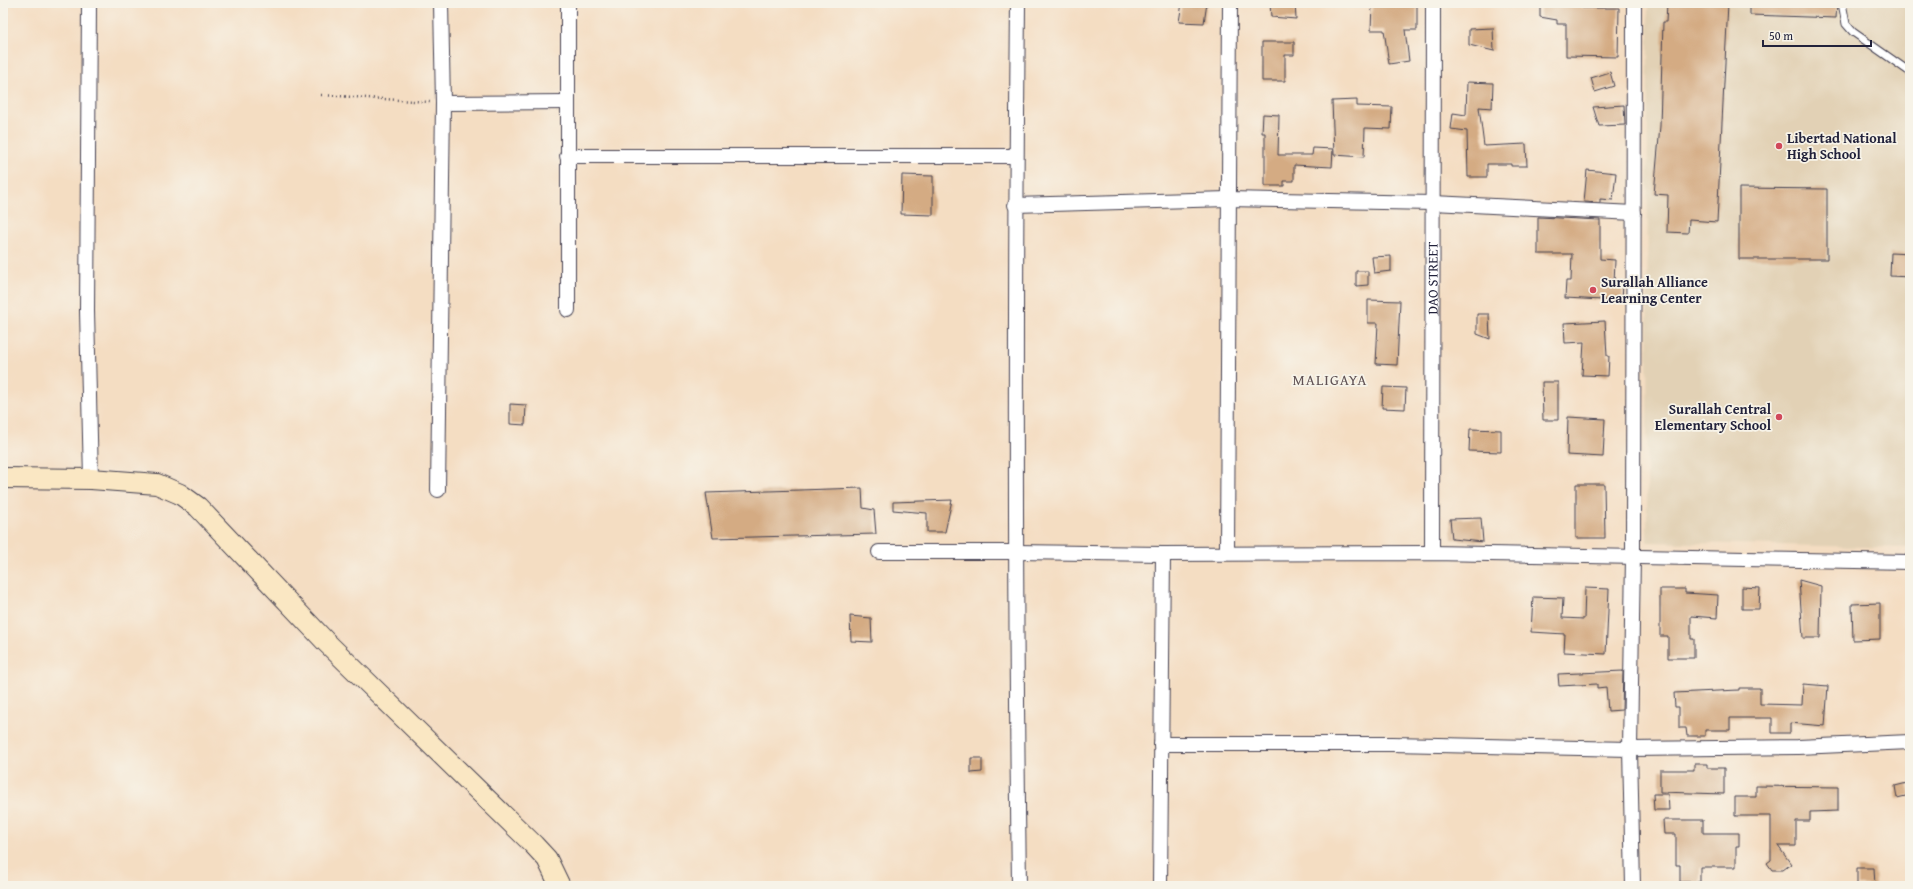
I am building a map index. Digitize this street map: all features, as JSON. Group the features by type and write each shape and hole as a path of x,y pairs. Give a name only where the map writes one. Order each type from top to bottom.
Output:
{"street":[{"path":"88,3 87,311 90,479"},
{"path":"438,490 443,103 441,3"},
{"path":"568,3 568,310"},
{"path":"1018,3 1015,205 1015,552 1019,886"},
{"path":"1227,553 1230,3"},
{"name":"DAO STREET","path":"1432,553 1433,3"},
{"path":"1633,886 1630,749 1634,556 1634,3"},
{"path":"443,103 568,102"},
{"path":"568,156 1016,156"},
{"path":"1015,205 1228,199 1433,203 1634,213"},
{"path":"3,478 90,479 157,484 180,494 198,507 327,643 547,859 560,886"},
{"path":"879,552 1163,554 1432,553 1910,562"},
{"path":"1160,886 1163,554"},
{"path":"1161,744 1392,744 1630,749 1798,747 1910,742"}],"lane":[{"path":"1842,3 1846,24 1853,32 1910,72"}],"path":[{"path":"321,95 443,103"}],"shaded area":[{"path":"1648,3 1910,3 1910,548 1647,542"}],"building":[{"path":"1182,3 1207,3 1204,23 1179,22"},
{"path":"1270,3 1295,3 1296,19 1271,17"},
{"path":"1372,3 1417,3 1417,30 1405,30 1409,61 1389,64 1384,30 1371,30"},
{"path":"1540,3 1582,3 1582,8 1619,8 1618,57 1566,56 1566,24 1557,24 1557,20 1540,17"},
{"path":"1667,3 1728,3 1717,222 1689,220 1688,233 1667,232 1668,195 1654,194 1660,126 1663,22 1666,22"},
{"path":"1750,3 1837,3 1836,18 1750,15"},
{"path":"1493,28 1494,51 1469,45 1469,29"},
{"path":"1262,42 1294,42 1294,55 1285,55 1285,81 1262,81"},
{"path":"1610,72 1614,86 1595,92 1591,78"},
{"path":"1467,82 1493,83 1492,108 1479,107 1484,146 1526,144 1527,166 1487,164 1487,177 1468,177 1467,131 1451,129 1453,113 1466,115"},
{"path":"1357,100 1357,106 1392,107 1391,129 1365,128 1364,157 1334,155 1332,101"},
{"path":"1624,105 1625,125 1599,126 1593,107"},
{"path":"1263,114 1279,115 1278,155 1312,155 1313,148 1333,149 1332,167 1294,165 1294,181 1284,181 1284,186 1265,186 1265,133 1262,133"},
{"path":"1587,170 1616,173 1613,200 1600,199 1600,203 1584,202"},
{"path":"902,175 933,176 933,215 901,214"},
{"path":"1739,188 1827,189 1827,259 1739,259"},
{"path":"1538,217 1600,220 1600,259 1615,260 1614,283 1623,283 1622,301 1565,298 1566,281 1571,281 1572,254 1538,254"},
{"path":"1891,253 1910,254 1910,277 1890,276"},
{"path":"1391,256 1391,271 1374,273 1372,257"},
{"path":"1356,271 1368,271 1368,285 1356,286"},
{"path":"1368,300 1400,301 1397,365 1376,364 1378,323 1368,323"},
{"path":"1477,314 1489,314 1490,339 1477,334"},
{"path":"1605,321 1607,356 1609,356 1608,376 1582,375 1584,342 1565,343 1564,323"},
{"path":"1542,382 1558,382 1558,420 1543,420"},
{"path":"1383,387 1406,388 1405,409 1382,408"},
{"path":"510,404 526,405 525,425 510,424"},
{"path":"1568,417 1605,419 1603,457 1567,455"},
{"path":"1470,429 1501,430 1501,452 1469,451"},
{"path":"1576,484 1604,484 1605,538 1576,538"},
{"path":"862,488 863,508 874,510 876,534 713,538 706,493"},
{"path":"952,500 945,532 927,532 927,513 893,510 893,502"},
{"path":"1481,518 1483,542 1452,539 1450,519"},
{"path":"1799,580 1821,586 1820,638 1803,638"},
{"path":"1742,587 1760,588 1759,609 1742,609"},
{"path":"1585,588 1609,589 1606,654 1564,652 1565,634 1531,632 1533,597 1563,598 1562,618 1584,619"},
{"path":"1660,589 1685,589 1685,593 1718,595 1717,618 1691,616 1691,639 1694,639 1694,658 1668,658 1668,636 1660,636"},
{"path":"1880,603 1880,639 1853,640 1852,604"},
{"path":"850,616 871,618 872,642 851,641"},
{"path":"1623,671 1622,710 1608,711 1606,687 1597,688 1597,684 1559,686 1558,674"},
{"path":"1803,684 1828,686 1825,726 1790,723 1790,733 1772,733 1772,718 1730,718 1730,730 1705,730 1705,736 1687,736 1686,728 1679,728 1679,707 1675,707 1674,693 1739,690 1739,688 1760,688 1760,704 1802,705"},
{"path":"971,758 982,758 982,772 971,773"},
{"path":"1694,764 1707,764 1707,768 1724,768 1724,794 1660,792 1660,770 1694,770"},
{"path":"1907,783 1910,795 1897,798 1895,786"},
{"path":"1756,786 1838,787 1838,811 1810,812 1810,821 1796,821 1796,846 1778,846 1791,864 1783,870 1772,870 1767,863 1771,860 1771,816 1735,816 1735,797 1756,797"},
{"path":"1653,794 1668,794 1669,810 1654,810"},
{"path":"1663,820 1703,820 1703,833 1739,833 1739,847 1736,847 1736,867 1700,867 1700,882 1680,882 1680,865 1676,865 1676,834 1664,834"},
{"path":"1857,868 1874,868 1875,886 1857,886"}],"place":[{"name":"Libertad National High School","path":"1779,146"},
{"name":"Surallah Alliance Learning Center","path":"1593,290"},
{"name":"Surallah Central Elementary School","path":"1779,417"}],"district":[{"name":"MALIGAYA","path":"1330,379"}]}
